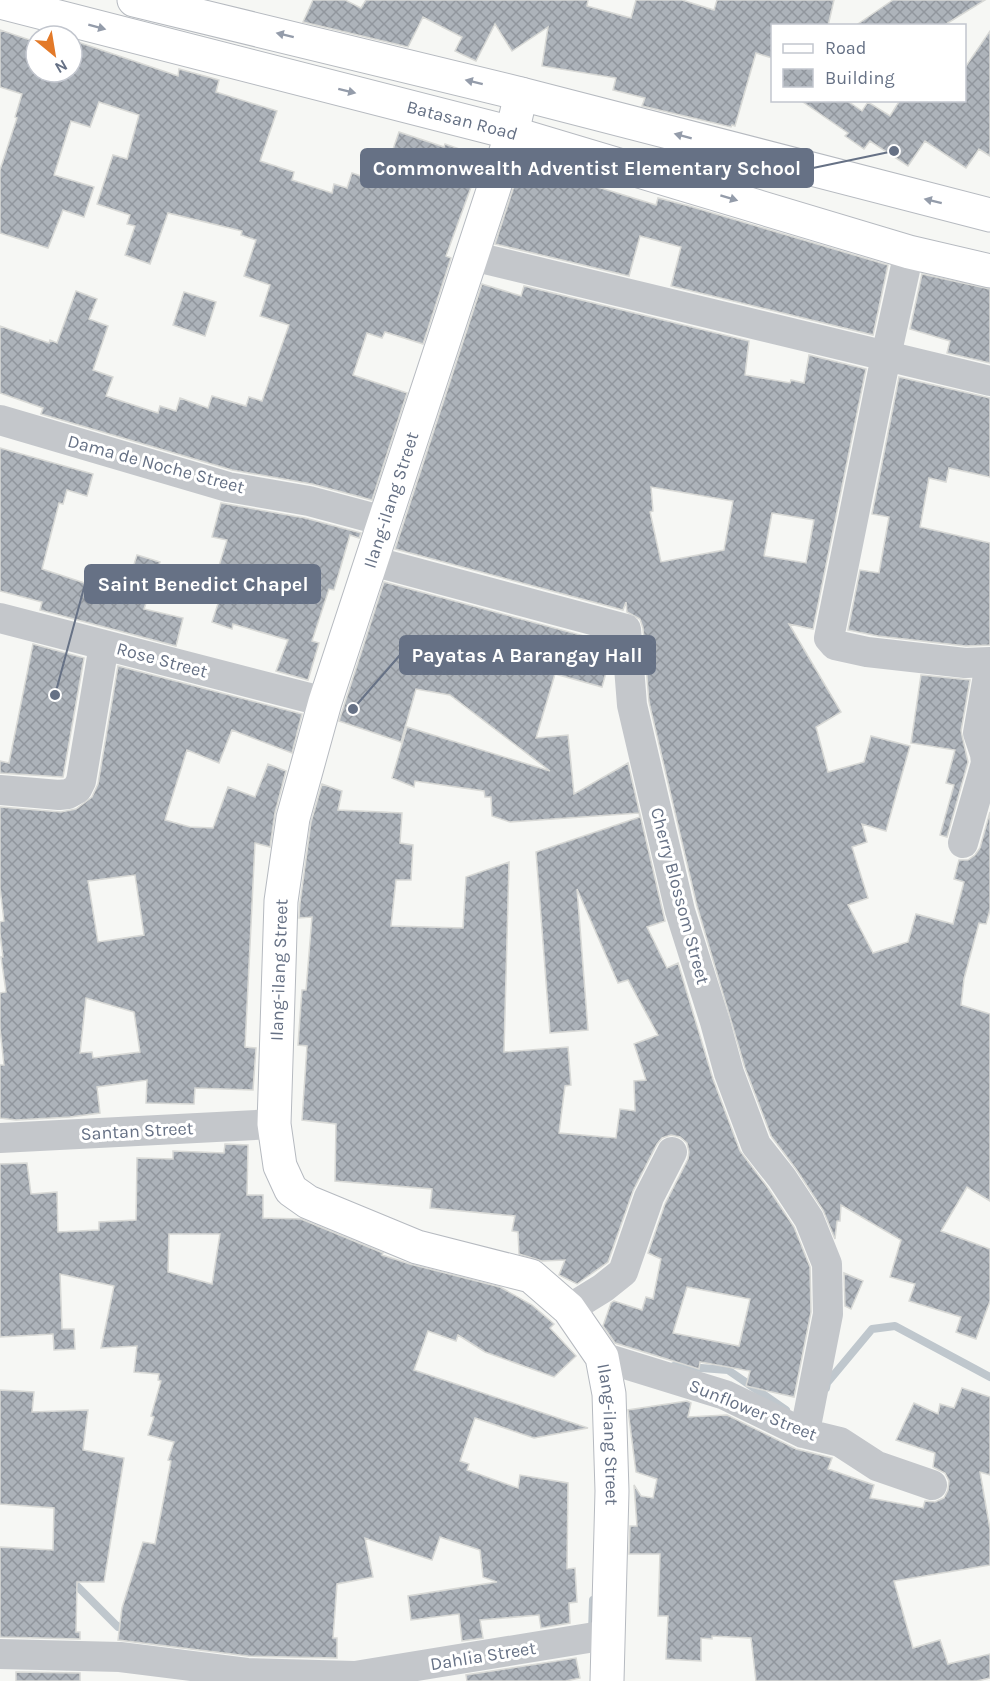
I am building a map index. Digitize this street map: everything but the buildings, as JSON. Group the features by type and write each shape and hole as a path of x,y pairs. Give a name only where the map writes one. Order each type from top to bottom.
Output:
{"main road":[{"path":"138,0 189,5 521,94 990,215"},
{"name":"Batasan Road","path":"0,2 512,133 909,252 990,271"},
{"name":"Ilang-ilang Street","path":"521,94 512,133 325,702 294,818 281,901 274,1124 280,1166 291,1190 308,1202 417,1247 531,1276 568,1309 602,1357 609,1395 612,1491 607,1681"}],"street":[{"path":"909,252 829,638 835,645 867,652 965,663 990,663 978,733 986,763 963,843"},
{"path":"472,256 990,381"},
{"name":"Dama de Noche Street","path":"0,420 228,487 309,501 384,521"},
{"name":"Cherry Blossom Street","path":"372,561 626,629 632,705 680,911 729,1073 756,1145 782,1178 809,1219 827,1264 828,1314 806,1423"},
{"name":"Rose Street","path":"0,618 325,702"},
{"path":"0,790 59,795 68,794 77,789 81,781 104,645"},
{"name":"Santan Street","path":"0,1138 274,1124"},
{"path":"568,1309 603,1288 623,1272 649,1197 672,1152"},
{"name":"Sunflower Street","path":"602,1357 806,1423 877,1466 932,1485"},
{"name":"Dahlia Street","path":"0,1654 120,1657 247,1673 355,1676 607,1635"}],"waterway":[{"path":"826,1388 827,1383 872,1329 895,1326 990,1377"},
{"path":"674,1366 728,1370 786,1410"},
{"path":"66,1586 76,1585 118,1627 129,1626"},
{"path":"592,1632 593,1600"}],"place":[{"name":"Commonwealth Adventist Elementary School","path":"894,151"},
{"name":"Saint Benedict Chapel","path":"55,695"},
{"name":"Payatas A Barangay Hall","path":"353,709"}]}
